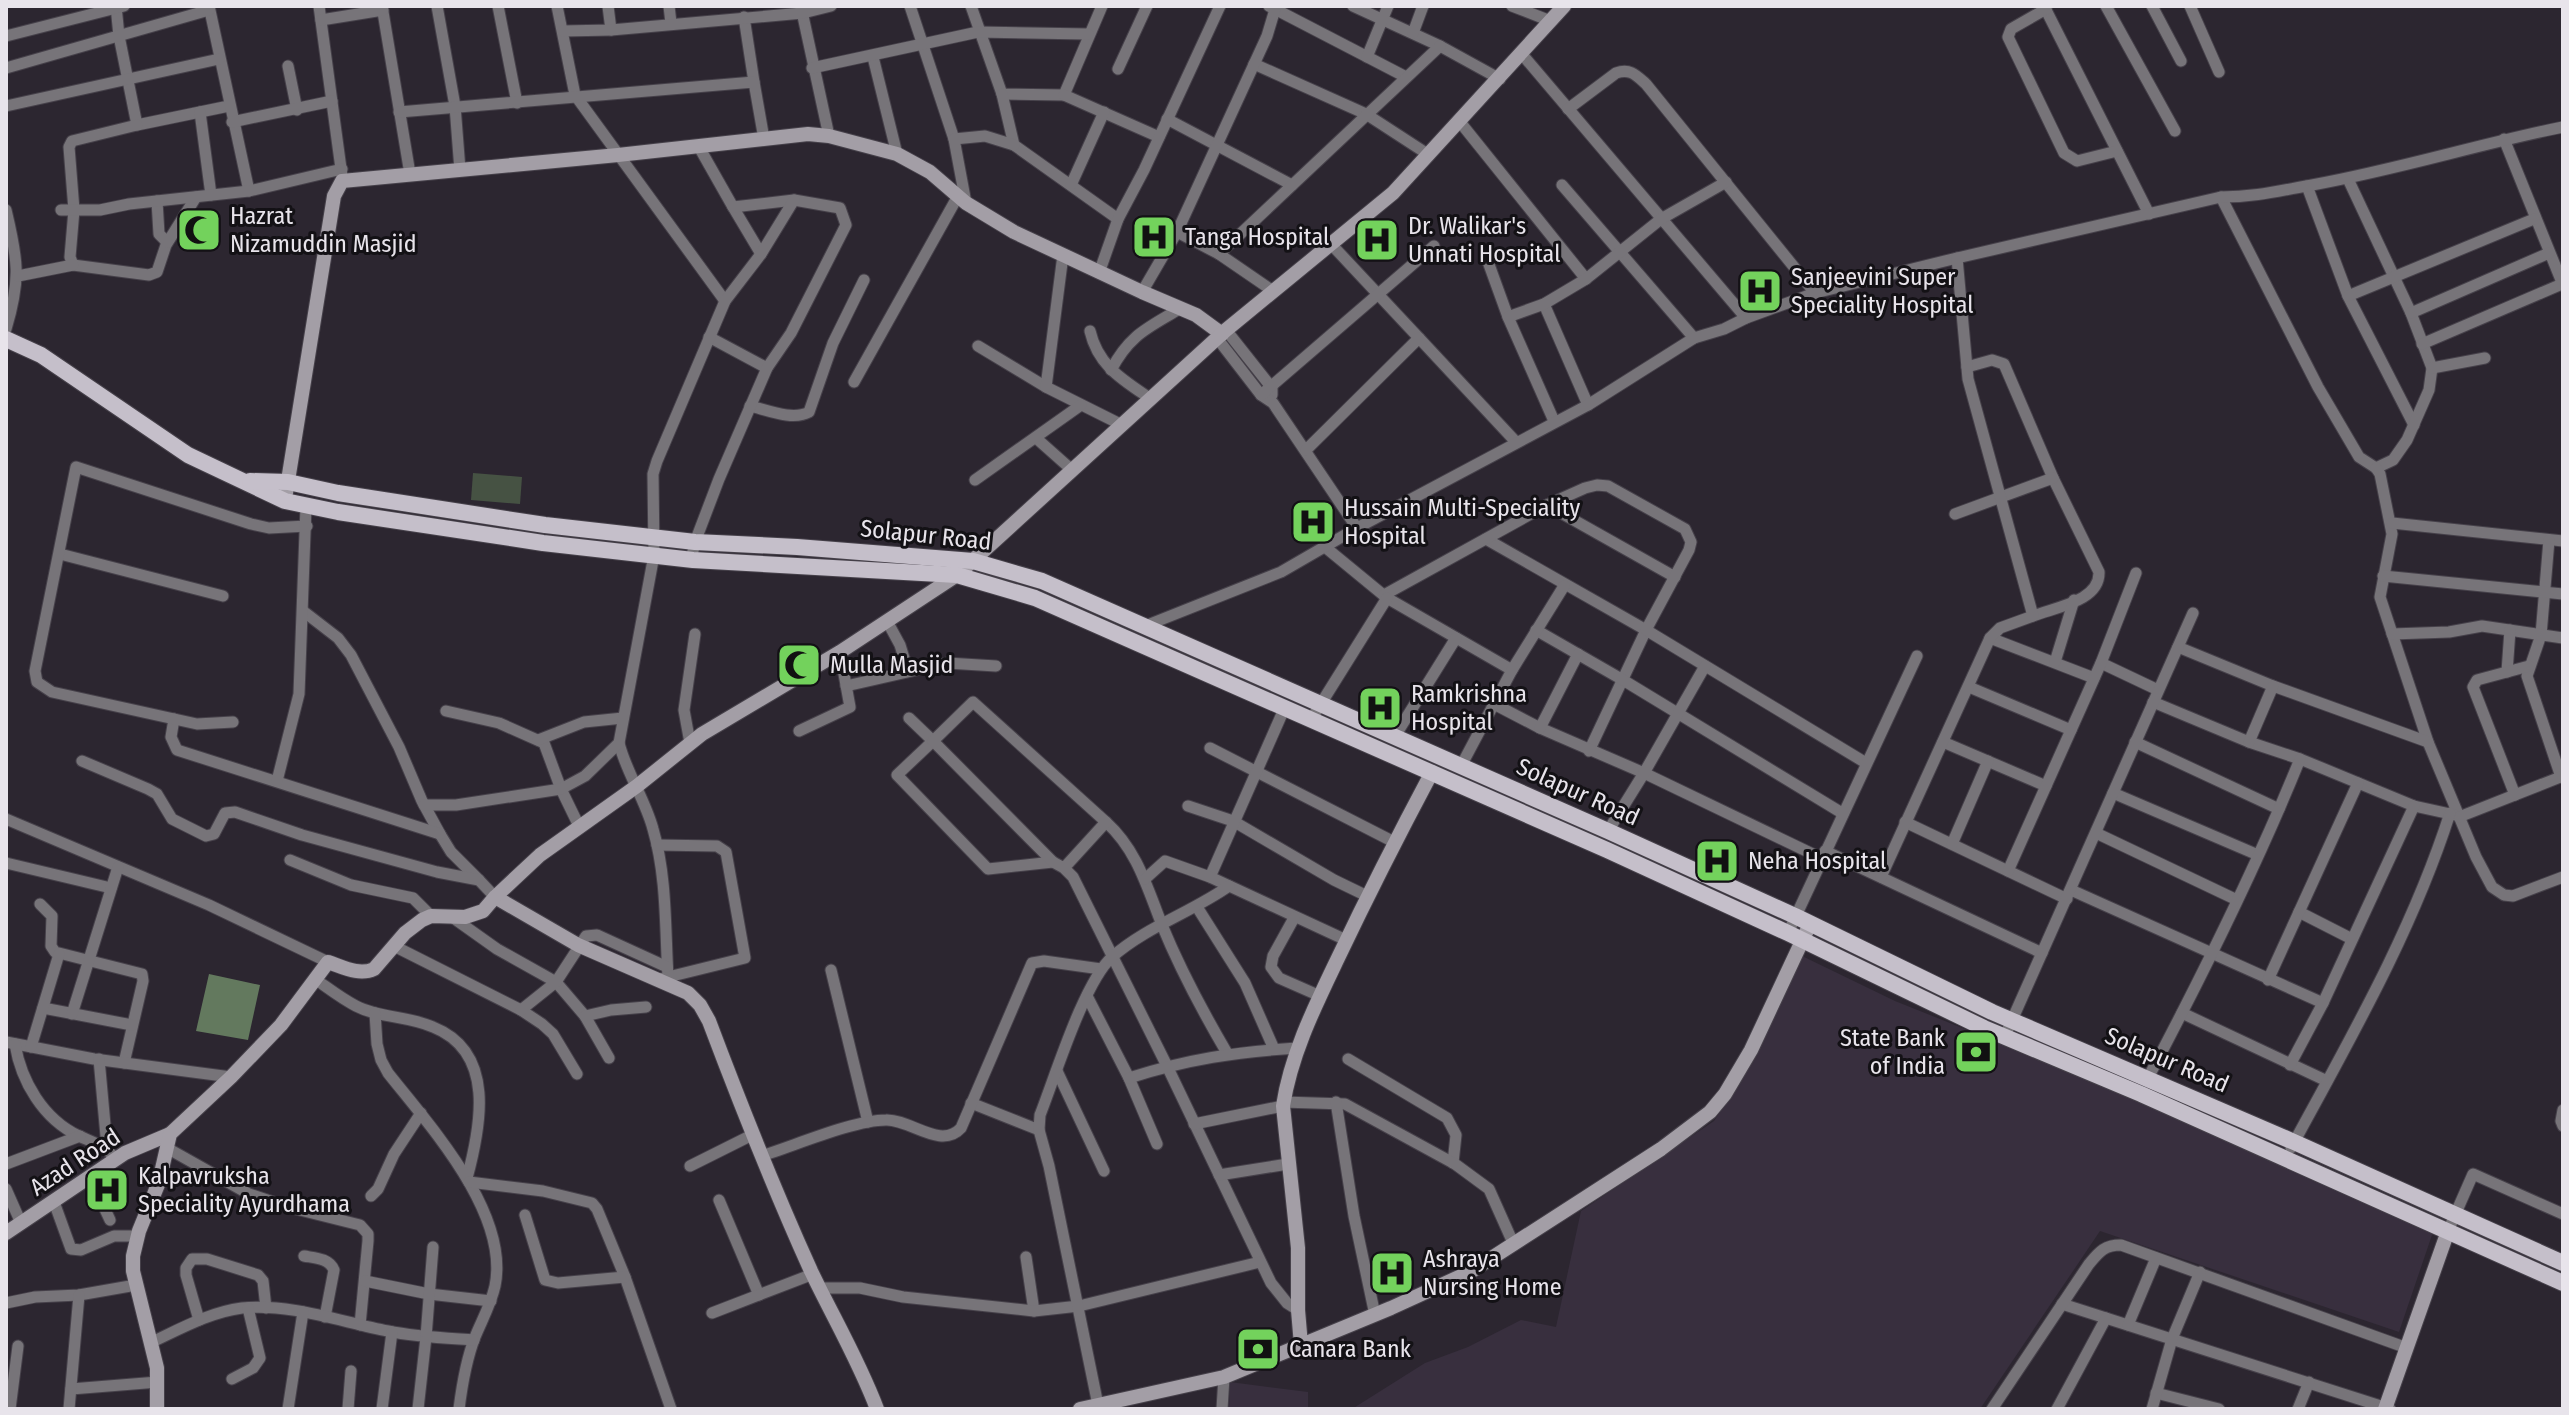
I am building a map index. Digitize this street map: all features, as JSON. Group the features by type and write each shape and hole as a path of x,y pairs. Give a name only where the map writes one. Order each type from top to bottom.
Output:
{"main road":[{"name":"Solapur Road","path":"6,339 41,355 188,455 285,501 543,543 691,560 957,575 1035,598 1312,718 2005,1036 2563,1283"},
{"name":"Solapur Road","path":"245,481 288,482 338,493 530,523 695,542 973,561 1042,581 1608,831 2012,1020 2563,1263"}],"street":[{"path":"285,501 334,196 342,175 319,6"},
{"path":"437,6 455,106 460,170"},
{"path":"498,6 517,103"},
{"path":"557,6 575,95 725,301"},
{"path":"608,6 611,30"},
{"path":"669,6 671,23"},
{"path":"563,31 611,30 831,6"},
{"path":"854,382 962,200 954,139 910,6"},
{"path":"971,6 1002,94 1014,145"},
{"path":"1064,95 1102,6"},
{"path":"1118,69 1147,6"},
{"path":"1099,273 1118,219 1220,6"},
{"path":"1355,6 1440,46 1500,79"},
{"path":"1367,57 1388,6"},
{"path":"1413,33 1423,6"},
{"path":"1512,6 1548,20"},
{"path":"6,819 209,905 328,962 361,973 369,972 405,933 431,916 474,915 483,911 540,855 637,786 690,743 840,652 957,575 1222,334 1393,193 1564,6"},
{"path":"2106,6 2175,131"},
{"path":"2152,6 2181,61"},
{"path":"2190,6 2219,72"},
{"path":"6,36 118,7 119,36 137,125"},
{"path":"1142,292 1177,232 1267,36 1273,7 1406,77"},
{"path":"6,68 209,8 249,191"},
{"path":"321,20 382,8 410,174"},
{"path":"2117,151 2077,161 2064,153 2008,37 2011,29 2045,8 2149,214"},
{"path":"802,10 829,136"},
{"path":"744,17 764,139"},
{"path":"812,68 978,32 1088,34"},
{"path":"1219,254 1440,46"},
{"path":"1521,53 1746,318"},
{"path":"873,57 897,154"},
{"path":"6,106 219,59"},
{"path":"1254,64 1366,114 1429,155"},
{"path":"288,66 297,110"},
{"path":"1568,109 1616,73 1623,70 1633,72 1815,293"},
{"path":"399,112 754,82"},
{"path":"1002,94 1064,95 1159,137"},
{"path":"232,122 332,101"},
{"path":"73,265 67,210 68,152 72,141 229,106"},
{"path":"200,112 211,195"},
{"path":"1071,185 1104,112"},
{"path":"1167,119 1292,185"},
{"path":"1460,122 1586,279"},
{"path":"1145,626 1281,572 1588,405 1694,338 1815,293 2221,197 2256,197 2348,179 2563,127"},
{"path":"67,210 100,210 249,191 342,175 460,170 808,134 829,136 897,154 930,172 962,200 1014,232 1211,324 1272,388 1273,403"},
{"path":"954,139 985,136 1014,145 1118,219"},
{"path":"2422,344 2563,284 2504,139"},
{"path":"699,147 761,254"},
{"path":"2348,179 2411,313 2432,368 2429,390 2414,425 2393,460 2376,468"},
{"path":"1508,317 1544,304 1586,279 1661,219 1726,182"},
{"path":"1562,185 1694,338"},
{"path":"2307,186 2348,296 2414,425"},
{"path":"18,276 73,265 153,274 159,269 167,242 196,197"},
{"path":"2221,197 2318,387 2359,457 2380,474 2392,523 2380,597 2428,742 2456,815 2492,887 2504,895 2513,896 2563,877"},
{"path":"691,560 695,542 767,368 791,333 846,225 840,208 794,200 733,207"},
{"path":"665,974 667,928 657,845 619,743 654,555 653,489 657,461 725,301 761,254 794,200"},
{"path":"157,201 159,234 167,242"},
{"path":"6,210 11,256 18,276 11,292 6,329"},
{"path":"2348,296 2534,219"},
{"path":"1177,232 1219,254 1273,291"},
{"path":"1331,244 1516,442"},
{"path":"1261,395 1434,246"},
{"path":"2411,313 2549,253"},
{"path":"1046,387 1063,255"},
{"path":"1957,258 1968,379 2033,616"},
{"path":"1487,259 1508,317 1554,421"},
{"path":"750,406 792,416 809,412 833,343 864,280"},
{"path":"1544,304 1588,405"},
{"path":"1111,370 1121,351 1134,337 1181,308"},
{"path":"1090,331 1097,354 1111,370 1151,399"},
{"path":"1222,334 1261,395 1273,403 1357,528"},
{"path":"709,337 767,368"},
{"path":"1306,450 1419,338"},
{"path":"978,346 1046,387 1122,425"},
{"path":"2432,368 2485,358"},
{"path":"1881,877 1990,638 2000,628 2091,594 2096,589 2099,572 2053,478 2004,364 1992,360 1967,367"},
{"path":"975,480 1081,405"},
{"path":"1036,438 1072,470"},
{"path":"233,722 197,724 52,692 37,682 35,671 76,467 251,524 269,528 307,526"},
{"path":"1955,514 2053,478"},
{"path":"1312,718 1386,596 1547,505 1585,488 1608,486 1685,529 1691,542 1589,751"},
{"path":"1547,505 1675,577"},
{"path":"277,781 299,694 306,506"},
{"path":"2392,523 2563,541"},
{"path":"1486,539 1646,630 1866,763"},
{"path":"2153,702 2414,806 2456,815 2562,777 2527,676 2541,635 2549,540"},
{"path":"1325,547 1386,596 1512,670"},
{"path":"60,554 223,596"},
{"path":"2008,871 2101,663 2136,573"},
{"path":"2383,576 2563,594"},
{"path":"1461,766 1512,670 1564,586"},
{"path":"2055,662 2074,600"},
{"path":"303,611 338,638 351,655 440,834 451,852 495,897 578,945 665,974 700,1005 761,1156 877,1409"},
{"path":"2005,1036 2193,613"},
{"path":"887,621 900,645 908,671"},
{"path":"2392,634 2449,632 2482,626 2563,638"},
{"path":"1536,630 1842,813"},
{"path":"2507,672 2510,630"},
{"path":"690,743 684,710 695,634"},
{"path":"1395,736 1456,638"},
{"path":"1990,638 2094,678"},
{"path":"2178,647 2273,686 2428,742"},
{"path":"799,731 850,707 840,652"},
{"path":"1540,728 1578,654"},
{"path":"1080,1409 1224,1377 1470,1272 1661,1149 1710,1112 1725,1094 1751,1050 1803,920 1823,855 1917,656"},
{"path":"846,686 947,663 996,666"},
{"path":"2101,663 2158,690"},
{"path":"1608,831 1705,666"},
{"path":"2515,795 2473,687 2477,680 2529,666"},
{"path":"2249,742 2273,686"},
{"path":"1969,687 2071,730"},
{"path":"1106,822 1058,865 988,869 897,775 973,702 1106,822 1128,845 1197,1003 1227,1053"},
{"path":"1494,704 1589,751 1823,855 1881,877 2042,953"},
{"path":"1210,877 1285,707"},
{"path":"446,711 499,723 547,747 561,789 579,826"},
{"path":"538,740 584,722 623,718"},
{"path":"909,718 1079,888 1260,1262 1271,1283 1287,1303 1298,1310"},
{"path":"174,719 171,737 177,750 440,834"},
{"path":"1943,742 2046,786"},
{"path":"2135,742 2279,809"},
{"path":"424,805 456,805 561,789 585,776 619,743"},
{"path":"1210,748 1394,842"},
{"path":"2148,1078 2237,900 2300,759"},
{"path":"82,761 157,794 172,819 206,836 214,834 225,813 230,811 302,835 437,872 479,880"},
{"path":"1952,844 1988,761"},
{"path":"1301,1345 1298,1248 1283,1104 1297,1048 1320,996 1394,842 1432,772"},
{"path":"2268,980 2358,783"},
{"path":"2113,793 2258,855"},
{"path":"1188,806 1233,821 1367,896"},
{"path":"2290,1065 2323,1003 2414,806"},
{"path":"2286,1158 2391,964 2456,815"},
{"path":"1905,822 2008,871 2210,952 2323,1003"},
{"path":"2096,833 2237,900"},
{"path":"657,845 717,846 726,852 745,958 665,974"},
{"path":"290,860 351,885 413,898 431,916"},
{"path":"1145,879 1165,861 1210,877 1346,940"},
{"path":"7,866 111,888"},
{"path":"72,1014 118,867"},
{"path":"1098,1405 1039,1130 1040,1115 1087,996 1101,969 1112,957 1229,886"},
{"path":"40,904 52,916 51,946 59,954 142,974 124,1063"},
{"path":"1197,907 1245,983 1274,1049"},
{"path":"2299,912 2352,939"},
{"path":"452,917 497,949 556,982 585,1016 609,1058"},
{"path":"1294,918 1273,956 1271,967 1279,978 1320,996"},
{"path":"521,1010 556,982 578,945"},
{"path":"394,946 521,1010 553,1034 577,1074"},
{"path":"31,1047 59,954"},
{"path":"761,1156 868,1122 894,1120 941,1137 950,1137 961,1128 1032,963 1044,961 1101,969"},
{"path":"157,1409 158,1382 136,1285 133,1256 159,1182 169,1141 281,1025 328,962"},
{"path":"831,970 868,1122"},
{"path":"315,979 355,1006 434,1027 452,1037 464,1051 474,1070 481,1098 477,1141 468,1180"},
{"path":"1087,996 1129,1078 1157,1144"},
{"path":"585,1016 646,1007"},
{"path":"43,1008 132,1025"},
{"path":"375,1013 381,1060 456,1159 481,1206 493,1245 497,1266 491,1301 474,1340 459,1409"},
{"path":"2182,1013 2327,1081"},
{"path":"11,1043 124,1063 231,1077"},
{"path":"11,1043 33,1092 54,1119 80,1136 94,1140 111,1153"},
{"path":"1129,1078 1227,1053 1297,1048"},
{"path":"99,1059 111,1153"},
{"path":"1348,1059 1447,1118 1456,1135 1453,1163"},
{"path":"1057,1071 1104,1171"},
{"path":"1194,1124 1283,1104 1336,1102 1453,1163 1489,1189 1514,1245"},
{"path":"1336,1102 1354,1216 1375,1315"},
{"path":"971,1103 1039,1130"},
{"path":"2563,1110 2563,1126"},
{"path":"371,1196 421,1113"},
{"path":"690,1166 752,1135"},
{"path":"6,1164 80,1136"},
{"path":"169,1141 249,1194 360,1225 368,1234 360,1325"},
{"name":"Azad Road","path":"6,1233 90,1177 111,1153 169,1141"},
{"path":"1219,1175 1288,1164"},
{"path":"2062,1304 2388,1408 2448,1231 2473,1174 2563,1214"},
{"path":"90,1177 110,1220"},
{"path":"468,1180 543,1191 592,1203 625,1277 671,1409"},
{"path":"7,1191 21,1223"},
{"path":"719,1200 759,1295"},
{"path":"54,1202 71,1249 81,1250 114,1236 138,1236"},
{"path":"525,1215 545,1280 558,1283 625,1277"},
{"path":"1992,1409 2101,1248 2121,1245 2407,1348"},
{"path":"418,1409 433,1247"},
{"path":"304,1256 332,1264 334,1270 325,1317"},
{"path":"1026,1257 1034,1311"},
{"path":"2128,1325 2156,1258"},
{"path":"199,1320 186,1275 186,1268 192,1259 207,1259 258,1275 263,1281 266,1308"},
{"path":"820,1288 860,1288 903,1297 1034,1311 1079,1306 1260,1262"},
{"path":"2152,1409 2172,1339 2200,1272"},
{"path":"712,1313 813,1274"},
{"path":"365,1281 429,1294 491,1301"},
{"path":"6,1303 136,1285"},
{"path":"69,1409 79,1295"},
{"path":"150,1343 199,1320 248,1308 303,1312 426,1337 474,1340"},
{"path":"232,1379 253,1368 260,1358 248,1308"},
{"path":"288,1409 303,1312"},
{"path":"2057,1409 2106,1318"},
{"path":"382,1409 392,1332"},
{"path":"10,1409 18,1346"},
{"path":"348,1409 351,1371"},
{"path":"1222,1409 1224,1377"},
{"path":"71,1389 158,1382"},
{"path":"2298,1409 2309,1382"},
{"path":"2156,1393 2219,1409"}],"shaded area":[{"path":"473,473 522,477 520,504 471,500"},
{"path":"1800,955 1895,1001 2142,1100 2433,1232 2399,1332 2100,1231 1980,1409 1352,1409 1425,1363 1468,1347 1521,1320 1556,1327 1581,1211 1714,1121 1757,1055"},
{"path":"209,974 260,985 248,1040 196,1031"},
{"path":"1230,1382 1308,1392 1308,1409 1229,1409"}],"place":[{"name":"Hazrat Nizamuddin Masjid","path":"199,230"},
{"name":"Tanga Hospital","path":"1154,237"},
{"name":"Dr. Walikar's Unnati Hospital","path":"1377,240"},
{"name":"Sanjeevini Super Speciality Hospital","path":"1760,291"},
{"name":"Hussain Multi-Speciality Hospital","path":"1313,522"},
{"name":"Mulla Masjid","path":"799,665"},
{"name":"Ramkrishna Hospital","path":"1380,708"},
{"name":"Neha Hospital","path":"1717,861"},
{"name":"State Bank of India","path":"1976,1052"},
{"name":"Kalpavruksha Speciality Ayurdhama","path":"107,1190"},
{"name":"Ashraya Nursing Home","path":"1392,1273"},
{"name":"Canara Bank","path":"1258,1349"}]}
